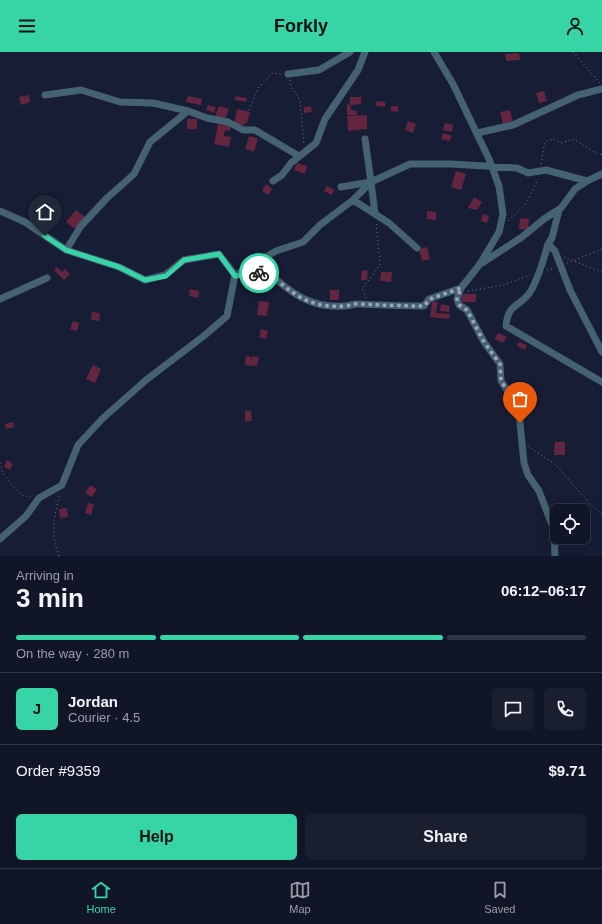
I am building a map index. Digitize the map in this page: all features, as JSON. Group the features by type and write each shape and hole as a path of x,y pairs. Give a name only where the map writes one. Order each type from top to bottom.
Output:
{"street":[{"path":"288,74 319,70 350,52"},
{"path":"273,181 282,175 291,163 316,143 325,119 358,70 365,52"},
{"path":"434,52 453,84 492,167 500,186 503,214 499,232 480,264 461,288 457,299 459,305 467,310 484,342 500,364 501,381 514,400 519,413 524,463 528,475 539,491 554,530 555,556"},
{"path":"477,133 513,125 578,94 602,89"},
{"path":"45,94 80,90 120,102 153,103 188,111 207,118 228,122 243,130 255,130 302,154"},
{"path":"66,250 81,226 107,198 134,174 150,142 188,111"},
{"path":"365,139 375,214"},
{"path":"341,187 371,182 410,164 517,168 528,173 546,170 587,181"},
{"path":"480,264 522,237 544,219 559,210 575,189 602,174"},
{"path":"0,539 26,516 40,498 62,485 78,446 102,419 146,380 205,335 227,316 235,276 276,251 303,242 320,225 353,200 371,182"},
{"path":"353,200 389,222 417,248"},
{"path":"559,210 552,238 548,244 532,291 521,302 512,308 507,315 506,326 602,382"},
{"path":"0,211 25,222 66,250 119,267 145,280 166,276 184,260 219,254 235,276"},
{"path":"548,244 555,251 570,290 602,352"},
{"path":"235,276 268,271 287,290 314,304 345,306 356,304 424,306 430,299 461,288"},
{"path":"0,299 47,278"}],"path":[{"path":"573,52 593,77 602,85"},
{"path":"249,110 258,88 272,73 288,74 291,86 300,101 302,154"},
{"path":"506,224 526,204 535,186 540,171 545,142 553,139 561,143 574,139 589,148 592,152 602,155"},
{"path":"369,305 362,290 380,265 375,214"},
{"path":"555,251 573,262 602,272"},
{"path":"521,440 555,464 591,505 602,514"},
{"path":"0,463 3,474 21,495 40,498"},
{"path":"59,556 54,541 52,527 62,485"}],"building":[{"path":"519,53 520,60 506,61 505,54"},
{"path":"544,91 547,101 539,103 536,93"},
{"path":"29,95 30,102 21,105 19,97"},
{"path":"188,96 202,99 201,105 186,102"},
{"path":"235,96 247,98 246,102 235,100"},
{"path":"350,97 361,97 361,104 350,105"},
{"path":"376,101 385,102 385,107 376,106"},
{"path":"347,103 351,107 351,110 357,111 357,115 347,115"},
{"path":"208,105 216,107 214,113 206,110"},
{"path":"219,106 229,109 225,120 215,116"},
{"path":"311,106 312,112 304,113 304,107"},
{"path":"391,106 398,106 398,112 391,111"},
{"path":"237,109 250,112 247,123 245,123 244,126 234,123"},
{"path":"510,110 513,122 503,124 500,112"},
{"path":"367,115 367,129 348,131 347,116"},
{"path":"187,119 197,119 197,129 187,129"},
{"path":"408,121 416,124 413,133 405,130"},
{"path":"445,123 453,125 452,132 443,130"},
{"path":"218,124 230,126 230,131 225,130 224,136 231,137 229,147 214,144"},
{"path":"443,133 452,136 450,141 441,139"},
{"path":"249,136 258,138 254,152 245,149"},
{"path":"297,163 307,166 305,174 294,170"},
{"path":"456,171 466,174 461,190 451,187"},
{"path":"266,184 272,189 268,195 262,191"},
{"path":"327,186 334,190 332,195 324,191"},
{"path":"474,197 482,202 477,210 468,208"},
{"path":"76,210 85,217 75,229 66,222"},
{"path":"427,211 436,212 436,220 427,219"},
{"path":"483,214 489,216 487,223 481,221"},
{"path":"520,218 529,219 528,230 519,229"},
{"path":"427,247 430,259 422,261 419,249"},
{"path":"57,267 62,272 65,269 70,274 64,280 54,270"},
{"path":"362,270 368,271 367,280 361,280"},
{"path":"381,272 392,272 391,282 380,281"},
{"path":"190,289 199,291 198,298 189,296"},
{"path":"330,290 339,290 339,300 330,300"},
{"path":"462,294 476,294 476,302 462,302"},
{"path":"259,301 269,302 267,316 257,315"},
{"path":"432,301 438,302 436,313 450,314 449,319 430,317"},
{"path":"441,304 450,306 449,312 440,311"},
{"path":"92,312 100,313 99,321 91,320"},
{"path":"73,321 79,323 77,331 70,329"},
{"path":"261,329 268,331 266,339 259,337"},
{"path":"498,333 507,337 503,343 495,339"},
{"path":"519,342 527,345 525,350 517,346"},
{"path":"246,356 251,357 251,362 252,356 259,357 257,366 245,365"},
{"path":"93,365 101,369 95,383 86,379"},
{"path":"245,411 251,411 252,421 245,421"},
{"path":"13,422 14,427 6,429 5,424"},
{"path":"555,442 565,442 565,455 554,455"},
{"path":"7,460 13,464 10,470 4,467"},
{"path":"90,485 97,489 92,497 85,493"},
{"path":"88,503 94,504 91,515 85,513"},
{"path":"67,508 68,517 60,518 59,509"}],"way so far":[{"path":"259,273 268,271 287,290 314,304 345,306 356,304 376,306 424,306 430,299 442,294 454,292 461,288 457,299 459,305 467,310 484,342 500,364 501,381 514,400 519,413 520,423"}],"route":[{"path":"45,236 66,250 119,267 145,280 166,276 184,260 219,254 235,276 259,273"}]}
